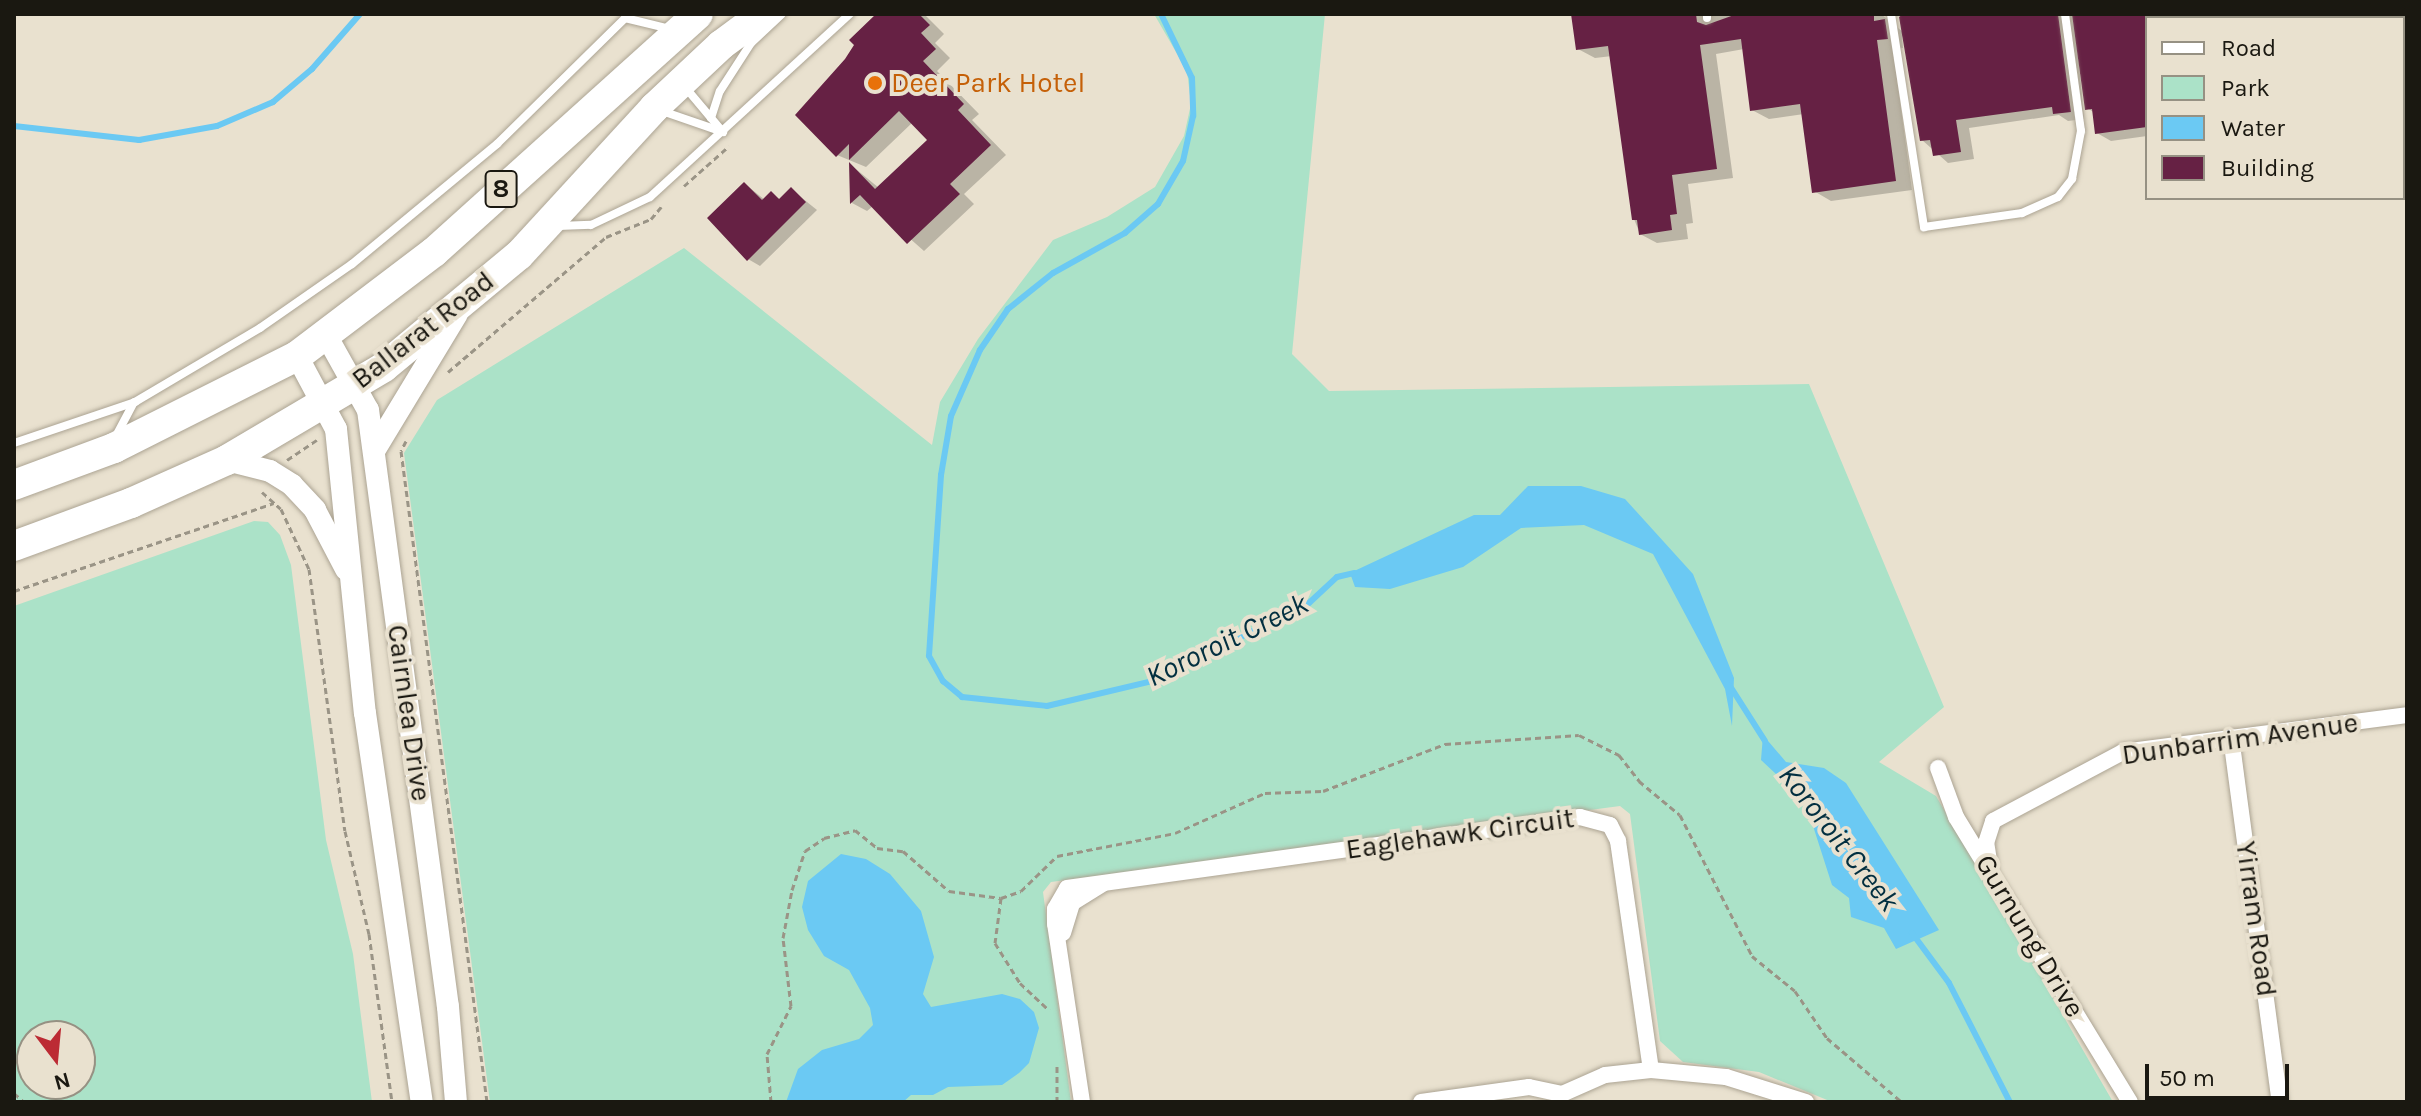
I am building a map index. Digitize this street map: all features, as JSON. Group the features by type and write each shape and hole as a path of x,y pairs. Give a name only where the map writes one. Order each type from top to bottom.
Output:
{"highway":[{"name":"Ballarat Road","path":"14,546 131,503 227,460 326,425 357,383 462,307 549,226 654,108 763,14"},
{"name":"Ballarat Road","path":"14,485 109,450 214,402 297,356 434,252 688,22"},
{"path":"652,52 682,83"}],"street":[{"path":"374,451 462,307"},
{"name":"Cairnlea Drive","path":"326,335 357,383 368,410 448,1007 456,1102"},
{"name":"Cairnlea Drive","path":"297,356 326,425 351,577 365,713 422,1102"},
{"path":"227,460 270,471 304,496 351,577"},
{"name":"Dunbarrim Avenue","path":"1990,867 1986,843 1993,821 2016,805 2123,752 2407,715"},
{"name":"Yirram Road","path":"2231,737 2280,1102"},
{"name":"Gurnung Drive","path":"1938,768 1956,817 1990,867 2130,1102"},
{"name":"Eaglehawk Circuit","path":"1082,1102 1062,951 1072,903 1109,882 1597,818 1610,825 1623,859 1651,1070"},
{"path":"1421,1102 1529,1087 1562,1098 1605,1075 1651,1070 1726,1077 1806,1102"}],"lane":[{"path":"711,118 720,91 751,43 782,14"},
{"path":"549,226 591,225 650,197 850,14"},
{"path":"1891,14 1924,227 2022,213 2058,197 2072,179 2081,131 2065,14"},
{"name":"Ballarat Road","path":"135,402 260,328 352,264 497,144 625,18 688,22"},
{"path":"682,83 723,132"},
{"path":"654,108 723,132"},
{"path":"14,443 135,402"},
{"path":"109,450 135,402"}],"path":[{"path":"408,438 401,451 487,1102"},
{"path":"14,591 274,503 281,509 309,569 345,831 369,934 392,1102"},
{"path":"771,1102 767,1054 791,1006 783,938 792,890 805,851 824,838 855,830 877,848 903,851 949,891 1001,898 1021,891 1064,853 1092,853 1130,839 1175,833 1265,793 1323,791 1445,744 1515,736 1589,737 1619,755 1639,781 1680,815 1752,956 1795,991 1827,1038 1902,1102"},
{"path":"1001,898 995,943 1020,983 1050,1013"},
{"path":"1057,1102 1058,1051"},
{"path":"14,1093 24,1102"}],"green space":[{"path":"1154,14 1325,14 1292,354 1329,391 1809,384 1944,707 1879,762 1936,796 2113,1102 1832,1102 1759,1072 1683,1062 1660,1041 1630,814 1620,806 1051,882 1043,892 1071,1102 490,1102 404,453 437,400 684,248 932,445 940,402 978,339 1053,240 1107,217 1155,187 1184,136 1191,104 1187,71"},
{"path":"254,521 268,522 280,535 291,565 326,840 353,954 372,1102 14,1102 14,606"}],"water":[{"path":"1528,486 1581,486 1625,499 1693,574 1734,678 1732,726 1725,689 1653,554 1584,525 1521,528 1463,567 1390,589 1355,587 1350,573 1474,515 1500,515"},
{"path":"1763,735 1786,762 1824,768 1846,783 1939,930 1896,949 1884,928 1851,917 1849,898 1832,885 1805,801 1761,760"},
{"path":"841,854 866,859 890,874 921,911 934,957 923,994 931,1007 1002,994 1020,999 1034,1012 1039,1028 1029,1063 1019,1073 1002,1085 948,1087 933,1095 911,1095 903,1102 786,1102 798,1069 822,1050 859,1039 873,1025 870,1008 849,970 824,956 808,930 802,907 808,881"}],"building":[{"path":"876,14 919,14 930,25 921,33 936,49 923,61 964,104 958,110 991,145 950,184 960,194 907,244 860,195 850,204 849,162 875,189 927,140 899,111 849,160 849,144 836,157 795,115 845,59 854,45 849,40"},
{"path":"1571,14 1696,14 1697,22 1706,25 1737,14 1874,14 1874,21 1885,19 1888,39 1877,40 1896,181 1812,193 1800,104 1750,111 1741,39 1700,45 1717,169 1672,175 1677,214 1670,215 1672,230 1639,235 1637,220 1632,220 1608,46 1576,50"},
{"path":"1903,14 2058,14 2071,112 2053,114 2052,107 1956,120 1961,152 1933,156 1930,140 1920,141 1899,17"},
{"path":"2072,14 2147,14 2145,127 2095,134 2092,109 2085,110"},
{"path":"744,182 762,200 771,191 779,199 791,187 806,202 747,261 707,218"}],"waterway":[{"name":"Kororoit Creek","path":"14,126 139,140 217,126 273,102 312,69 360,14"},
{"name":"Kororoit Creek","path":"1161,14 1192,78 1193,116 1183,161 1158,204 1125,233 1053,273 1008,309 980,350 951,416 941,475 929,656 943,681 962,697 1047,706 1153,681 1309,603 1337,577 1355,573"},
{"name":"Kororoit Creek","path":"1730,686 1765,741"},
{"name":"Kororoit Creek","path":"1912,933 1949,983 2010,1102"}],"place":[{"name":"Deer Park Hotel","path":"875,83"}]}
